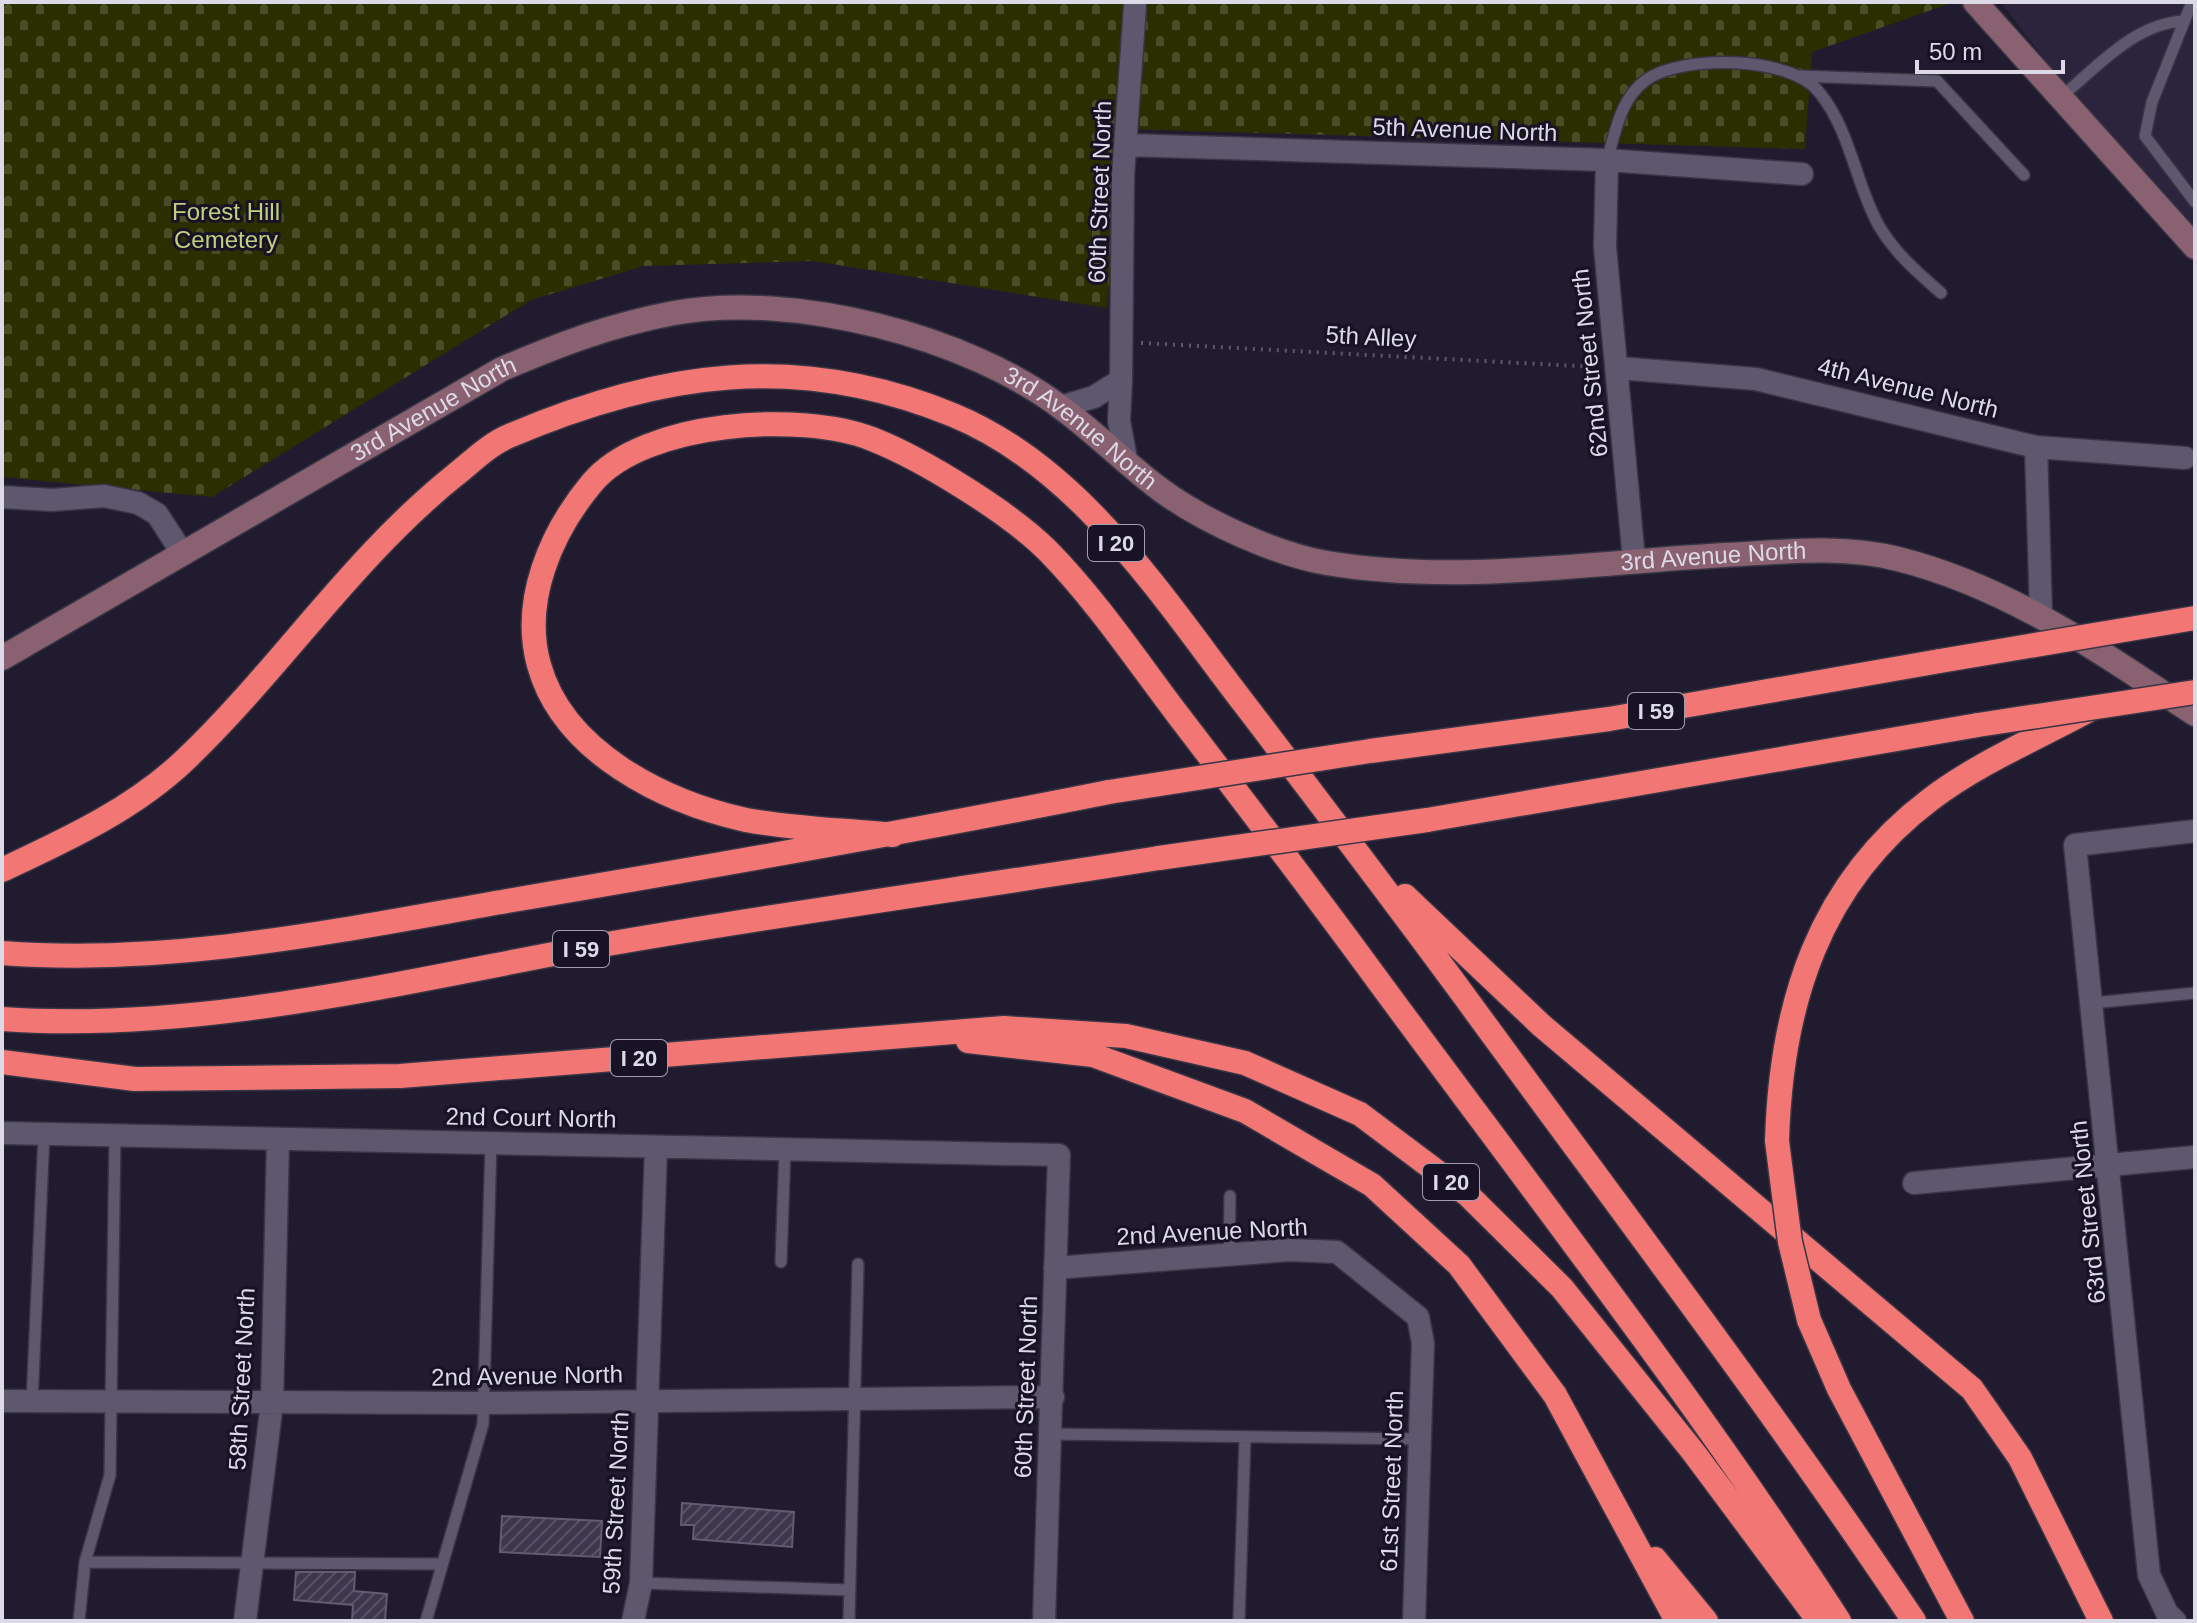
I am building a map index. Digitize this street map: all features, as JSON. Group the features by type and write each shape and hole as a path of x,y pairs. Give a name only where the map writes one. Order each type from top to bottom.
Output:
{"highway":[{"name":"I 20","path":"2,870 88,830 183,762 406,515 499,440 622,394 687,380 762,376 823,379 957,417 1052,476 1150,582 1357,851 1774,1418 1914,1621"},
{"path":"893,835 747,820 691,803 649,785 589,744 557,707 541,672 533,640 535,601 543,565 562,527 595,478 630,453 678,436 760,425 807,426 868,437 912,459 989,507 1046,549 1124,645 1337,926 1764,1506 1839,1621"},
{"name":"I 59","path":"2,953 65,958 267,942 893,835 1109,792 1370,751 1609,719 2195,618"},
{"name":"I 59","path":"2,1019 141,1017 247,1008 412,982 596,946 1159,858 1427,820 2098,705 2195,692"},
{"path":"1962,1621 1839,1389 1809,1320 1786,1218 1777,1141 1780,1068 1788,1023 1808,961 1833,912 1863,866 1912,814 1951,785 2098,705"},
{"path":"1357,851 1541,1025 1972,1389 2020,1458 2101,1621"},
{"name":"I 20","path":"2,1062 135,1079 400,1076 1004,1028 1126,1036 1245,1063 1360,1114 1468,1195 1562,1288 1694,1453 1819,1621"},
{"path":"914,1036 1093,1055 1245,1111 1372,1185 1459,1265 1555,1395 1677,1621"},
{"path":"1634,1537 1682,1588 1706,1621"}],"street":[{"path":"1975,2 2195,247"},
{"name":"60th Street North","path":"1126,459 1119,421 1123,342 1123,175 1135,6"},
{"name":"5th Avenue North","path":"1127,145 1607,160 1802,174"},
{"name":"62nd Street North","path":"1607,160 1605,247 1634,560"},
{"name":"3rd Avenue North","path":"2,658 502,369 585,334 679,312 767,308 880,325 1019,378 1126,459 1162,491 1237,533 1323,562 1436,575 1827,549 1897,558 1993,591 2041,614 2195,714"},
{"name":"4th Avenue North","path":"1618,368 1756,379 2036,447 2185,458"},
{"path":"1060,407 1094,397 1121,380"},
{"path":"2036,447 2041,614"},
{"path":"2,497 52,500 104,496 138,503 157,514 183,554"},
{"name":"63rd Street North","path":"2175,1621 2167,1613 2149,1575 2110,1166 2075,845 2195,831"},
{"name":"2nd Court North","path":"2,1133 1059,1155"},
{"name":"58th Street North","path":"245,1621 272,1403 278,1139"},
{"name":"59th Street North","path":"633,1621 641,1583 656,1147"},
{"name":"60th Street North","path":"1044,1621 1059,1155"},
{"path":"1914,1183 2195,1157"},
{"name":"2nd Avenue North","path":"1055,1268 1290,1250 1337,1252 1418,1317 1423,1343"},
{"name":"61st Street North","path":"1414,1621 1423,1343"},
{"name":"2nd Avenue North","path":"2,1401 484,1403 1053,1397"}],"lane":[{"path":"2192,2 2152,102 2145,136 2195,202"},
{"path":"2061,97 2137,34 2167,22 2184,21"},
{"path":"1607,160 1625,102 1647,79 1692,62 1762,66 1800,76 1937,81 2024,175"},
{"path":"1800,76 1819,91 1843,133 1878,224 1898,254 1941,293"},
{"path":"2092,1003 2195,993"},
{"path":"32,1402 44,1134"},
{"path":"79,1621 85,1562 110,1475 115,1135"},
{"path":"426,1621 483,1424 491,1143"},
{"path":"781,1262 785,1149"},
{"path":"1229,1255 1230,1196"},
{"path":"849,1621 858,1264"},
{"path":"1050,1434 1419,1439"},
{"path":"1239,1621 1245,1438"},
{"path":"85,1562 442,1564"},
{"path":"641,1583 849,1590"}],"path":[{"name":"5th Alley","path":"1123,342 1618,368"}],"shaded area":[{"path":"2001,2 2195,2 2195,229 2084,112"}],"green space":[{"name":"Forest Hill Cemetery","path":"2,2 1954,2 1812,52 1805,149 1121,129 1107,308 813,261 644,266 531,300 212,497 2,477"}],"building":[{"path":"682,1503 794,1512 792,1547 693,1539 694,1525 681,1525"},
{"path":"502,1516 602,1521 600,1557 500,1552"},
{"path":"296,1572 355,1572 354,1591 387,1594 385,1621 352,1621 353,1605 294,1600"}]}
